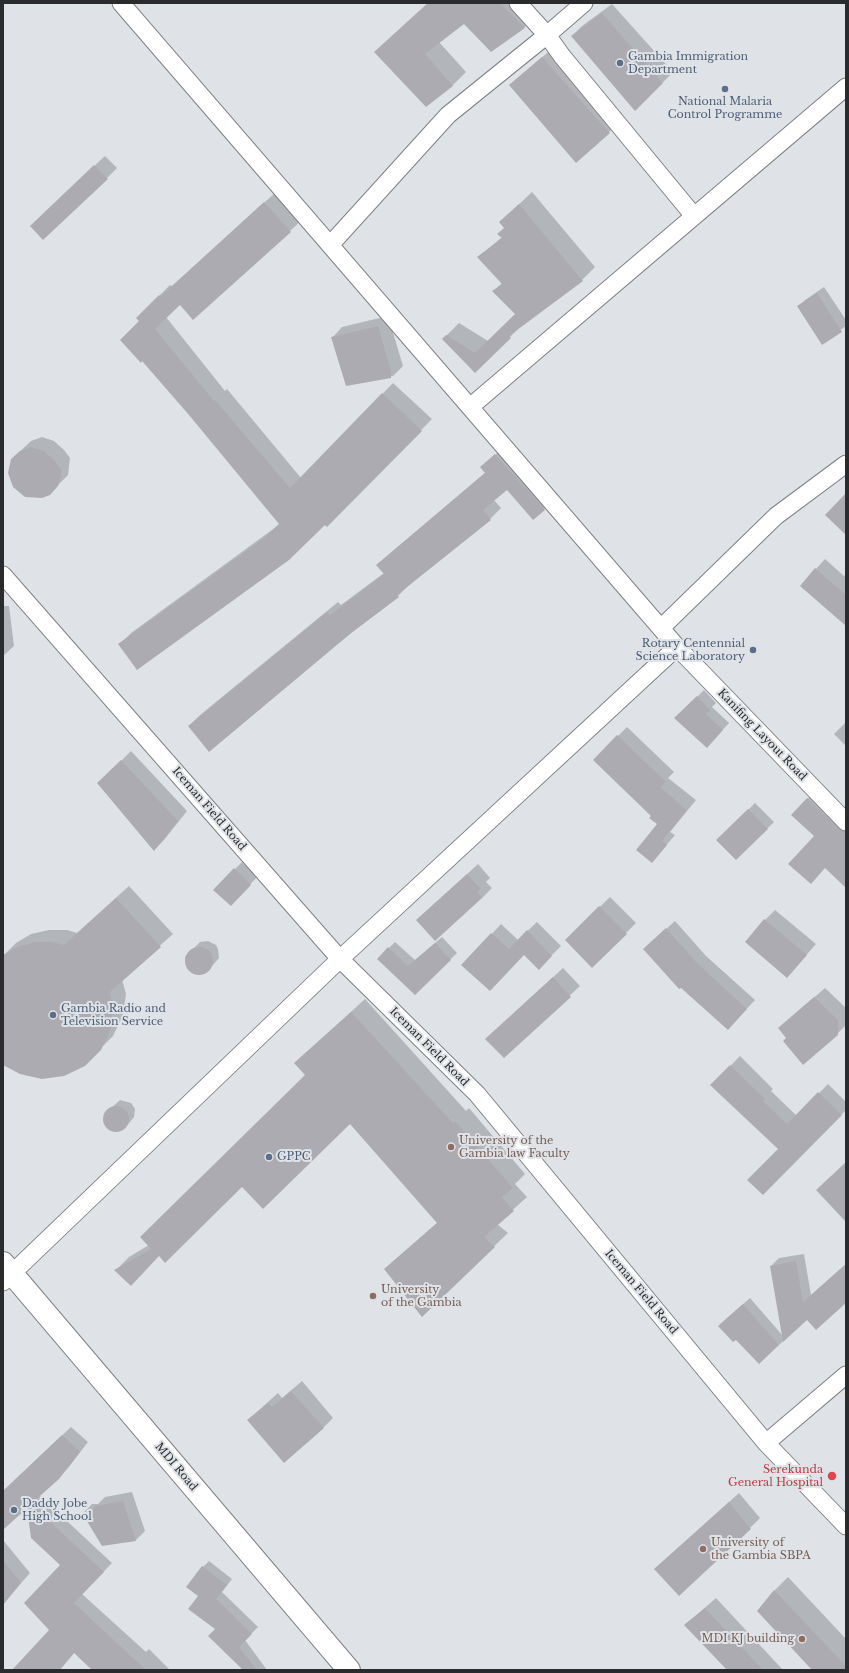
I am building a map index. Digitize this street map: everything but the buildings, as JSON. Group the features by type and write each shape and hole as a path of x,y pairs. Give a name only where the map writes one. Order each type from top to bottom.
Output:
{"street":[{"name":"Kanifing Layout Road","path":"120,3 331,244 677,647 846,822"},
{"path":"518,3 547,35 562,56 694,216"},
{"path":"331,244 448,115 584,3"},
{"path":"470,407 846,87"},
{"path":"661,628 776,516 846,464"},
{"name":"Iceman Field Road","path":"3,575 340,959 476,1094 766,1443 846,1526"},
{"path":"6,1273 340,959 677,647"},
{"name":"MDI Road","path":"6,1273 349,1670"},
{"path":"766,1443 846,1374"}],"place":[{"name":"Gambia Immigration Department","path":"620,63"},
{"name":"National Malaria Control Programme","path":"725,89"},
{"name":"Rotary Centennial Science Laboratory","path":"753,650"},
{"name":"Gambia Radio and Television Service","path":"53,1015"},
{"name":"University of the Gambia law Faculty","path":"451,1147"},
{"name":"GPPC","path":"269,1157"},
{"name":"University of the Gambia","path":"373,1296"},
{"name":"Serekunda General Hospital","path":"832,1476"},
{"name":"Daddy Jobe High School","path":"14,1510"},
{"name":"University of the Gambia SBPA","path":"703,1549"},
{"name":"MDI KJ building","path":"802,1639"}]}
